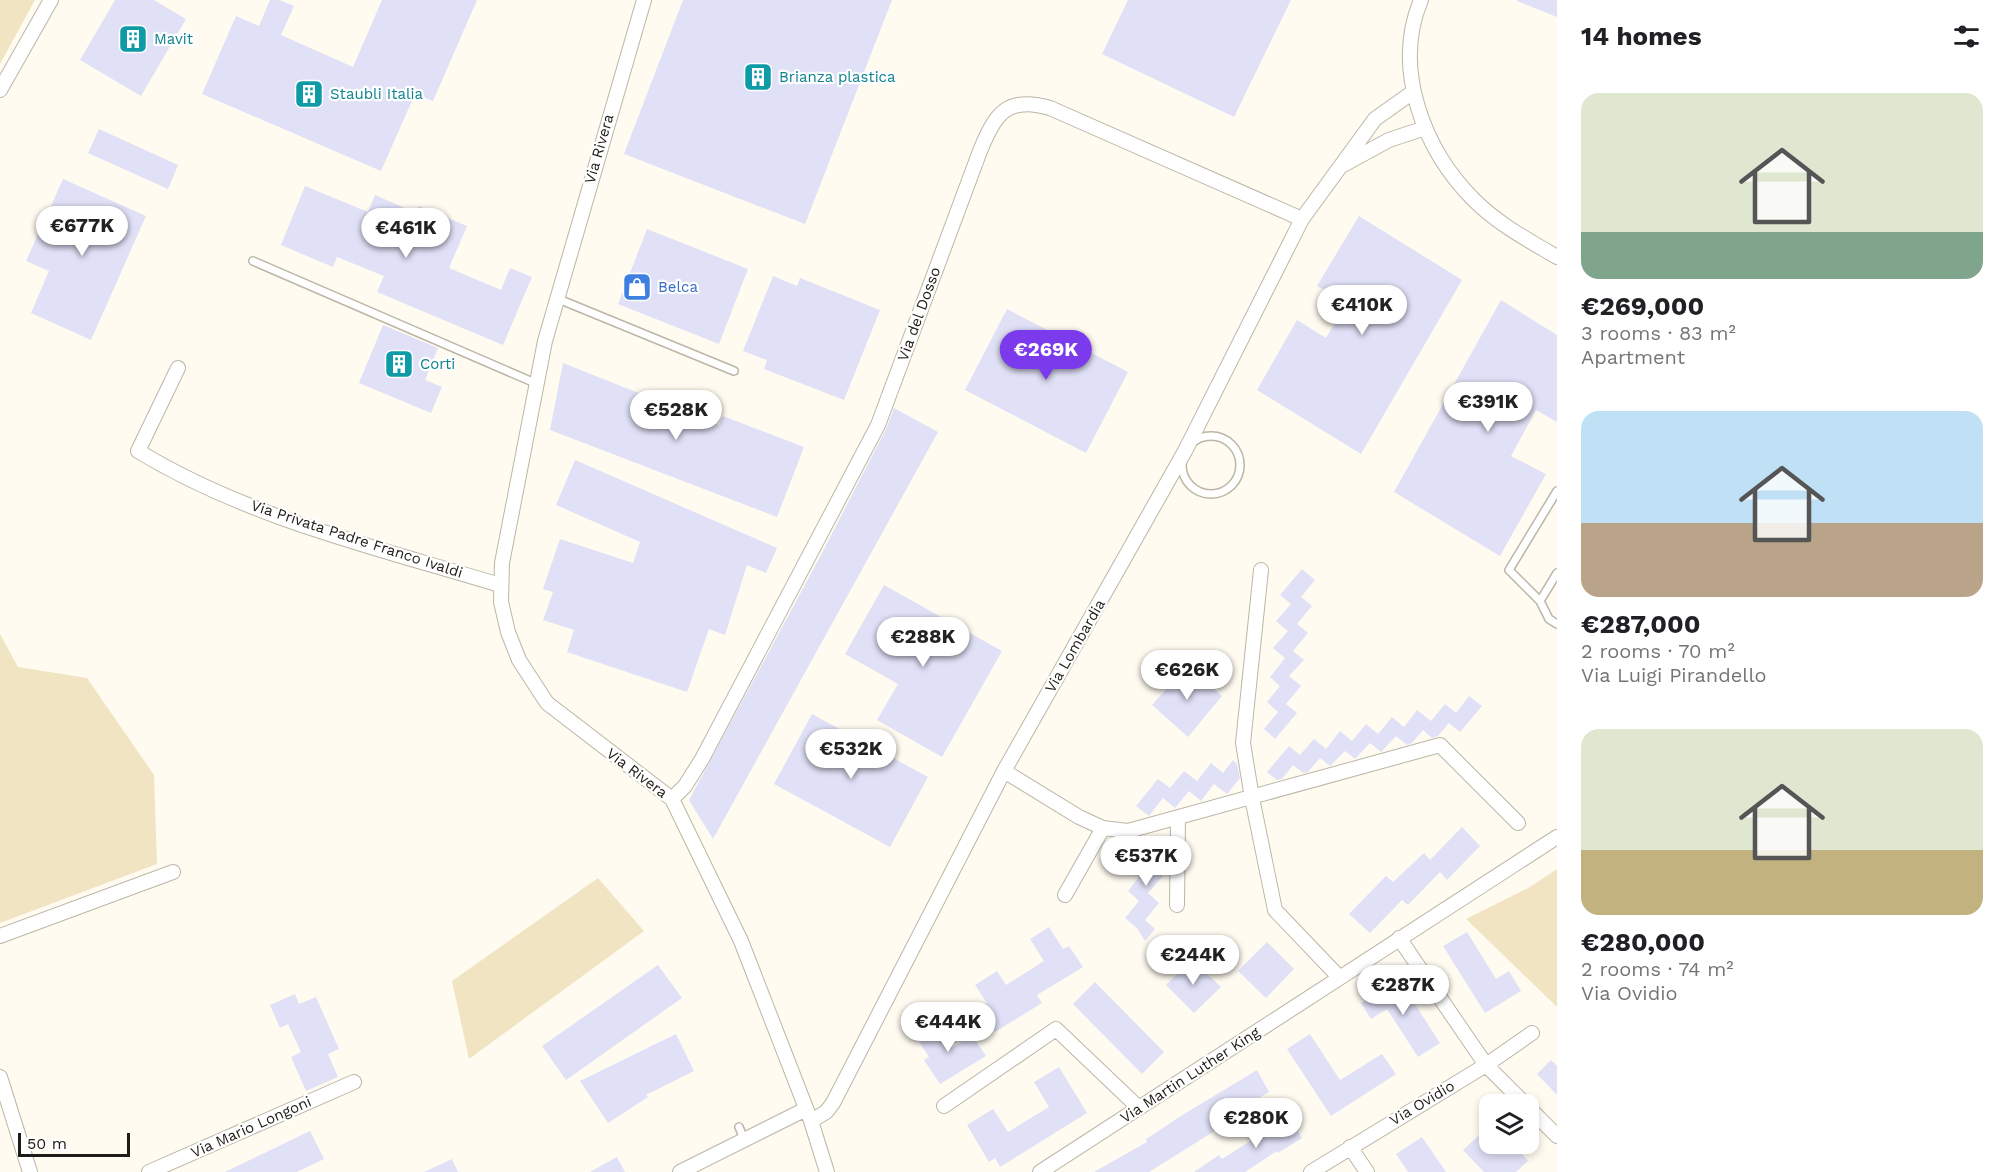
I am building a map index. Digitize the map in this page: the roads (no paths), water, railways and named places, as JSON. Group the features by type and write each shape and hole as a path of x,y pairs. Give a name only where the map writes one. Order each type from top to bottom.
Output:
{"street":[{"path":"0,90 51,0"},
{"name":"Via Rivera","path":"644,0 556,298 535,383 500,585 508,632 519,660 536,690 558,714 672,799 741,941 808,1115 827,1172"},
{"path":"1421,0 1410,57 1413,92 1425,128 1446,167 1475,201 1506,227 1557,257"},
{"name":"Via Lombardia","path":"680,1172 742,1133 826,1112 833,1102 1004,771 1185,451 1302,219 1375,119 1413,92"},
{"name":"Via del Dosso","path":"672,799 685,786 702,759 878,425 989,128 1004,109 1025,104 1050,108 1302,219"},
{"path":"1338,168 1389,140 1425,128"},
{"name":"Via Privata Padre Franco Ivaldi","path":"178,368 138,451 164,467 272,515 500,585"},
{"path":"1261,570 1243,742 1252,798 1275,910 1339,977"},
{"path":"1004,771 1079,817 1103,828 1128,831 1440,745 1518,823"},
{"path":"1177,905 1178,819"},
{"path":"1065,895 1103,828"},
{"name":"Via Martin Luther King","path":"1040,1172 1557,837"},
{"path":"0,936 173,872"},
{"path":"1399,938 1486,1065 1515,1094"},
{"path":"944,1106 1056,1029 1139,1108"},
{"name":"Via Ovidio","path":"1311,1172 1486,1065 1532,1033"},
{"path":"0,1077 30,1172"},
{"name":"Via Mario Longoni","path":"149,1172 354,1082"},
{"path":"1539,1118 1557,1136"},
{"path":"1350,1147 1367,1172"}],"lane":[{"path":"253,261 535,383"},
{"path":"556,298 734,371"},
{"path":"1219,437 1234,448 1239,457 1238,476 1225,491 1216,494 1198,492 1185,479 1182,470 1185,451 1199,438 1219,437"},
{"path":"1557,491 1509,570 1540,601 1549,620 1557,624"},
{"path":"1540,601 1557,573"}],"place":[{"name":"Mavit","path":"133,39"},
{"name":"Brianza plastica","path":"758,77"},
{"name":"Staubli Italia","path":"309,94"},
{"name":"Belca","path":"637,287"},
{"name":"Corti","path":"399,364"}]}
